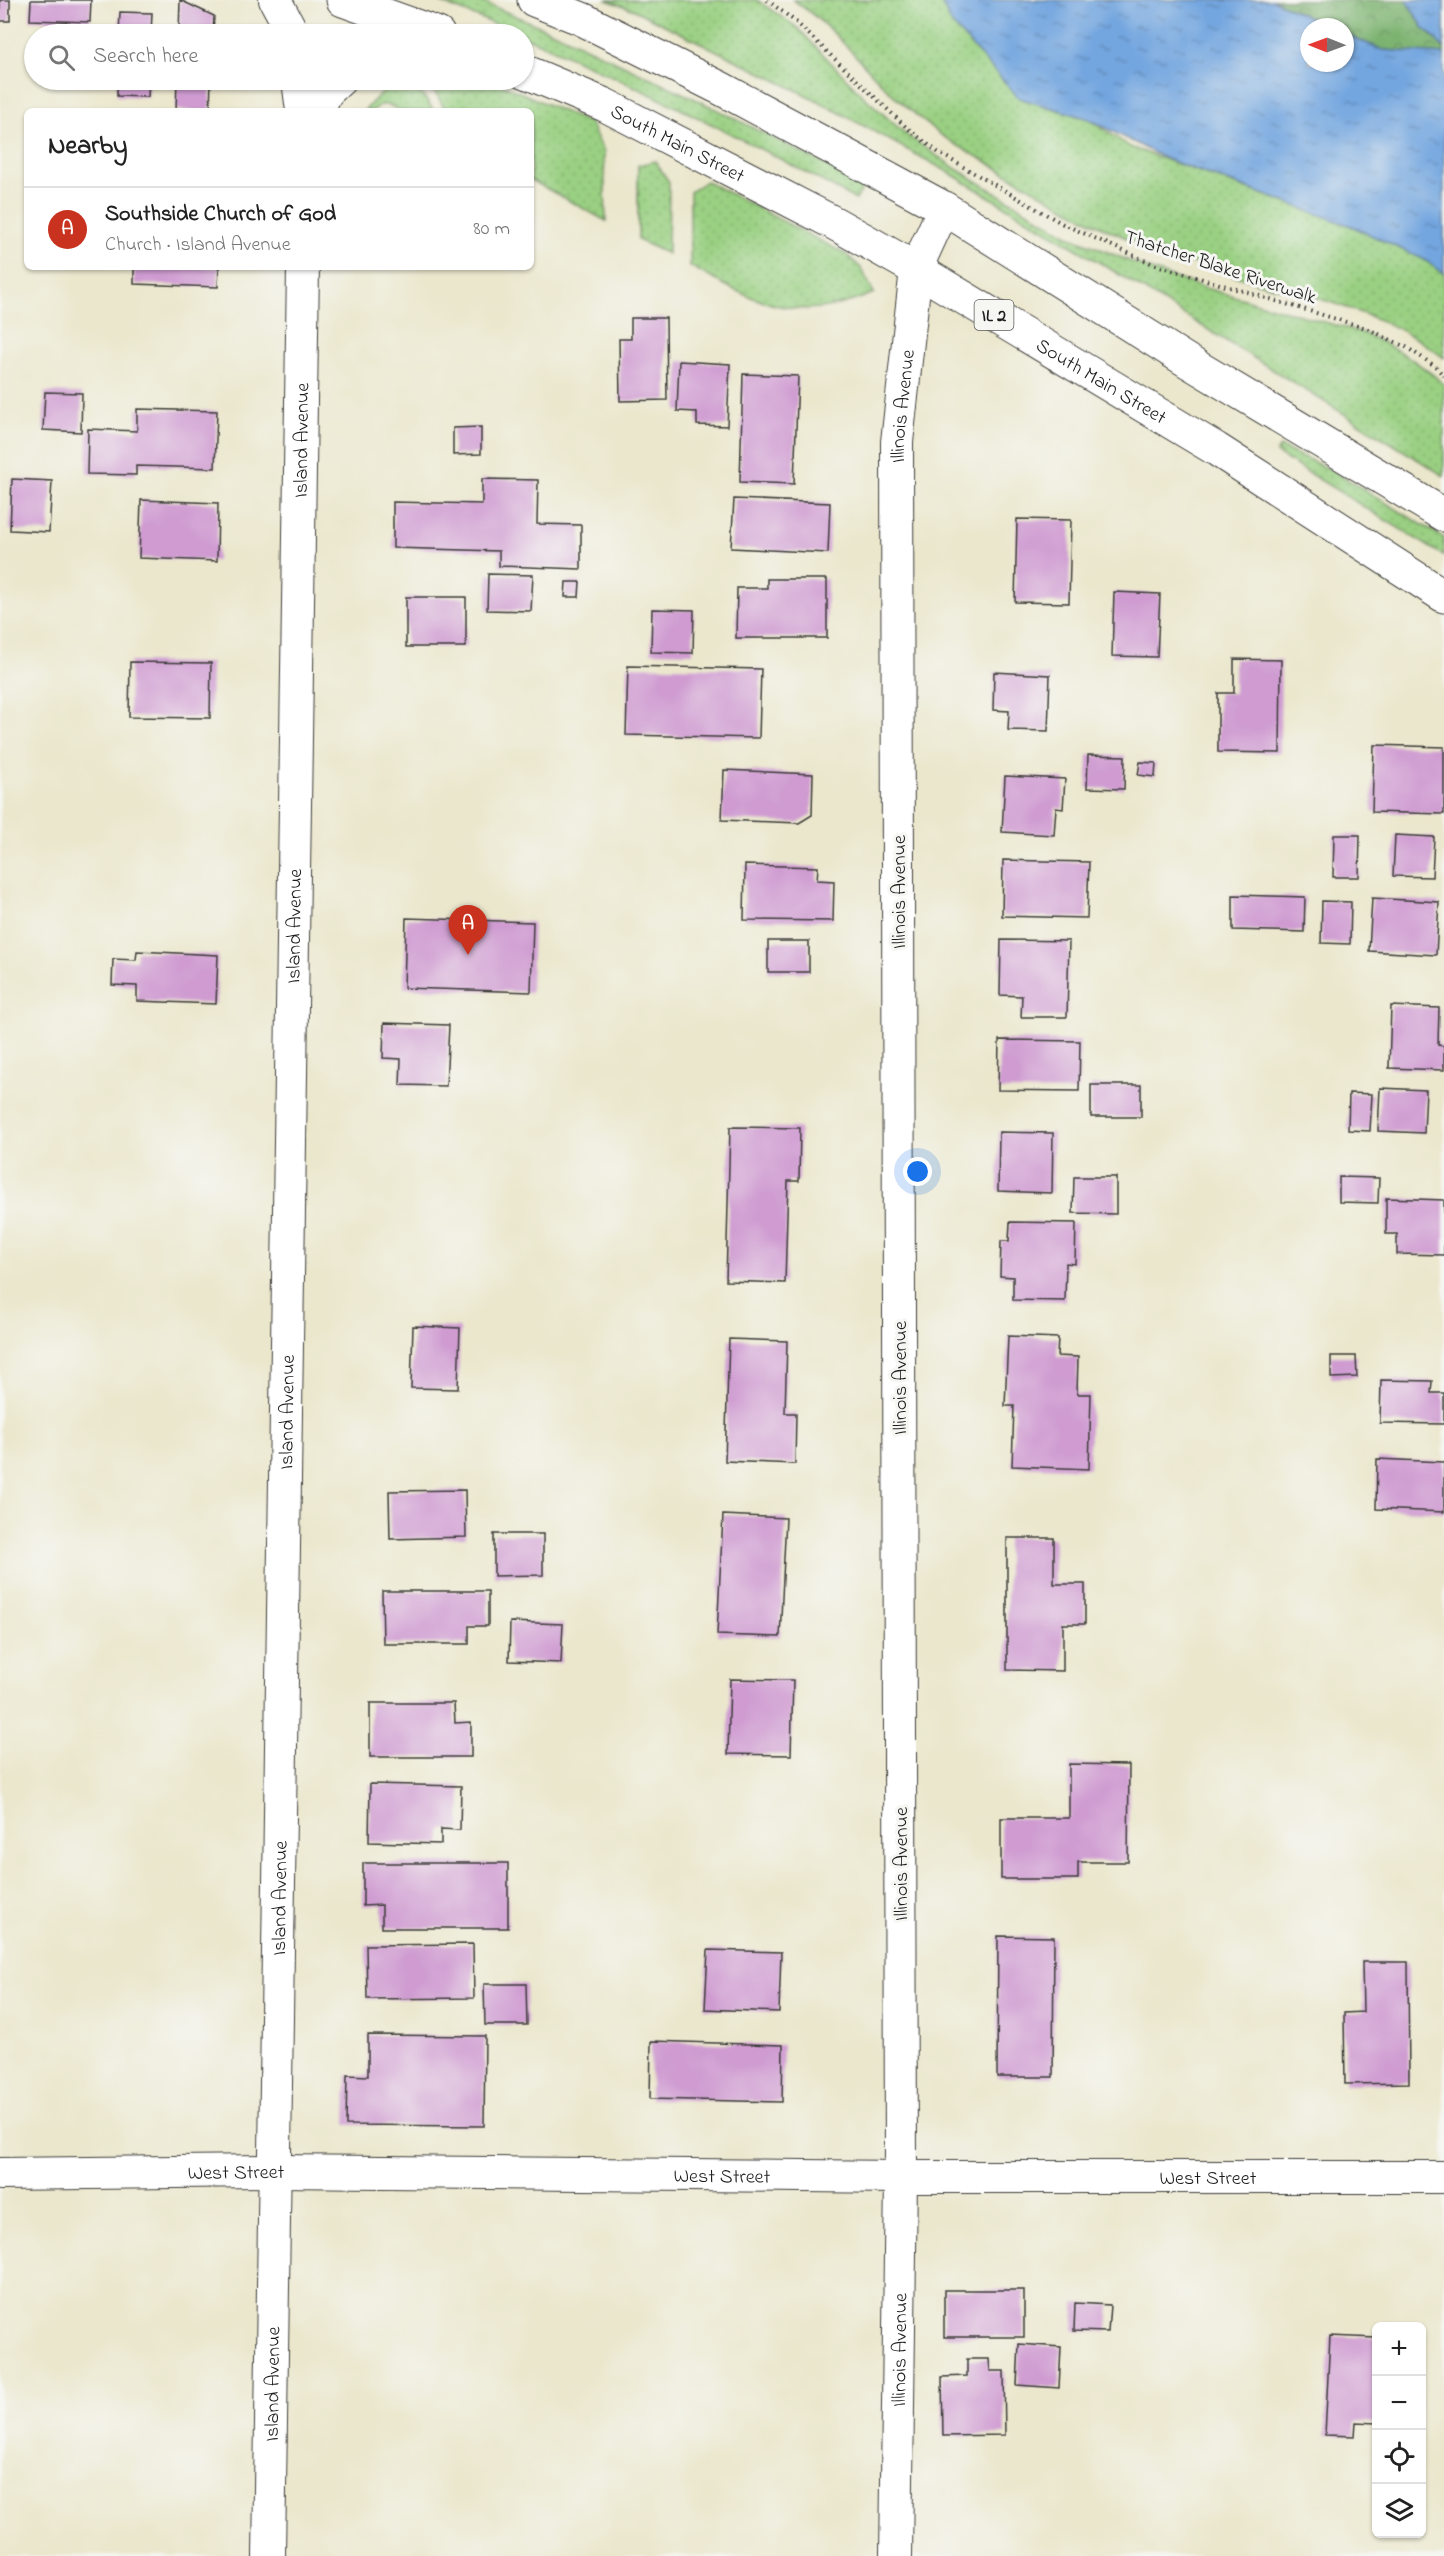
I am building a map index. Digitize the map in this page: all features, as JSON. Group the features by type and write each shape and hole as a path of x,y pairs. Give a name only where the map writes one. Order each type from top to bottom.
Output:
{"main road":[{"path":"343,0 410,24"},
{"path":"534,0 582,20 722,89 944,208 1189,362 1444,515"},
{"name":"South Main Street","path":"534,75 605,105 834,223 916,269 1216,449 1444,596"}],"street":[{"path":"275,0 287,24"},
{"path":"299,90 302,108"},
{"path":"319,108 329,90"},
{"name":"Illinois Avenue","path":"896,2556 901,2177 897,442 916,269 944,208"},
{"name":"Island Avenue","path":"268,2556 303,270"},
{"name":"West Street","path":"0,2174 274,2171 901,2177 1444,2177"}],"path":[{"name":"Thatcher Blake Riverwalk","path":"767,0 796,22 906,128 939,153 1063,224 1153,264 1366,328 1406,347 1435,366 1444,376"}],"green space":[{"path":"434,0 476,0 483,2 560,35 714,108 848,176 863,187 856,200 697,117 534,41 534,24 494,24"},
{"path":"606,0 757,0 798,28 862,95 908,136 958,170 1071,237 1154,271 1363,333 1396,349 1444,384 1444,476 1107,267 941,168 816,100 632,9"},
{"path":"793,0 940,0 952,23 1019,98 1089,119 1130,147 1351,226 1423,259 1444,273 1444,358 1412,336 1378,319 1305,294 1212,269 1132,240 1094,223 939,134 894,96 829,29"},
{"path":"1273,0 1406,0 1423,27 1444,48 1444,54 1383,50 1354,38 1354,18 1311,18"},
{"path":"388,90 416,90 432,108 395,108 380,105 376,108 367,108"},
{"path":"432,90 515,90 590,123 604,152 606,221 534,182 534,108 444,108"},
{"path":"655,161 669,182 668,254 638,240 638,165"},
{"path":"706,181 846,254 861,268 874,293 847,303 823,308 800,309 779,306 736,291 690,266 690,192"},
{"path":"1280,447 1332,470 1444,538 1444,556 1276,453"}],"water":[{"path":"940,0 1273,0 1311,18 1300,18 1300,72 1354,72 1354,38 1383,50 1444,54 1444,273 1423,259 1351,226 1166,159 1089,119 1019,98 951,23"},
{"path":"1406,0 1444,0 1444,48 1423,27"}],"building":[{"path":"0,0 10,0 10,21 0,21"},
{"path":"31,0 91,0 90,22 30,20"},
{"path":"180,0 214,16 214,24 179,24"},
{"path":"120,12 152,13 151,24 119,24"},
{"path":"117,90 148,90 148,97 117,96"},
{"path":"177,90 211,90 210,108 176,108"},
{"path":"134,270 219,270 218,287 134,284"},
{"path":"631,318 666,318 667,400 620,401 619,339 631,339"},
{"path":"679,361 730,364 727,426 697,425 697,412 677,411"},
{"path":"743,374 798,376 794,484 740,482"},
{"path":"45,392 82,393 81,432 43,430"},
{"path":"137,409 217,411 215,468 136,466 136,475 87,474 88,429 137,431"},
{"path":"481,427 481,454 453,455 453,428"},
{"path":"12,479 52,481 49,532 10,530"},
{"path":"482,479 538,480 537,524 581,525 581,569 499,566 499,551 393,548 393,502 482,504"},
{"path":"734,499 830,503 828,553 731,548"},
{"path":"141,500 218,503 217,561 139,558"},
{"path":"1017,519 1071,520 1069,603 1015,602"},
{"path":"488,574 533,575 531,611 487,610"},
{"path":"767,579 827,579 827,638 736,638 737,588 767,588"},
{"path":"566,582 580,582 579,597 565,597"},
{"path":"1114,592 1160,594 1157,657 1112,656"},
{"path":"406,597 466,597 466,647 406,647"},
{"path":"652,609 694,610 693,653 651,652"},
{"path":"1234,659 1281,660 1280,753 1218,752 1218,693 1234,693"},
{"path":"130,662 211,663 210,718 129,717"},
{"path":"628,666 761,669 759,738 626,735"},
{"path":"994,672 1050,675 1048,731 1008,730 1009,711 993,710"},
{"path":"1374,745 1444,747 1444,814 1372,812"},
{"path":"1088,755 1125,756 1124,789 1087,788"},
{"path":"1140,762 1156,763 1155,777 1138,775"},
{"path":"724,770 813,774 812,815 799,823 722,820"},
{"path":"1005,776 1065,779 1063,809 1056,808 1054,835 1002,832"},
{"path":"1334,835 1360,835 1359,877 1333,877"},
{"path":"1395,835 1434,837 1432,877 1393,876"},
{"path":"1003,860 1089,862 1087,918 1002,916"},
{"path":"745,865 818,867 817,880 834,881 833,921 744,920"},
{"path":"1233,895 1305,897 1304,932 1233,930"},
{"path":"1372,898 1439,902 1436,955 1369,951"},
{"path":"1322,901 1351,902 1350,944 1321,943"},
{"path":"406,918 533,922 531,992 404,988"},
{"path":"1001,940 1069,941 1067,1017 1021,1017 1022,996 1000,995"},
{"path":"768,941 809,941 809,972 768,972"},
{"path":"137,951 218,955 216,1004 137,1001 137,986 112,985 113,959 136,960"},
{"path":"1391,1006 1439,1008 1438,1045 1444,1046 1444,1070 1389,1068"},
{"path":"384,1023 449,1025 446,1086 400,1085 401,1059 383,1058"},
{"path":"999,1040 1080,1041 1079,1091 998,1090"},
{"path":"1091,1085 1141,1085 1141,1117 1091,1117"},
{"path":"1380,1088 1426,1090 1424,1133 1378,1131"},
{"path":"1349,1093 1372,1094 1370,1131 1348,1130"},
{"path":"730,1127 800,1128 799,1181 788,1181 785,1283 726,1281"},
{"path":"999,1132 1053,1133 1052,1193 998,1191"},
{"path":"1074,1177 1116,1177 1116,1214 1073,1213"},
{"path":"1339,1177 1379,1178 1378,1203 1339,1202"},
{"path":"1386,1198 1444,1200 1444,1255 1397,1254 1397,1234 1386,1234"},
{"path":"1010,1222 1076,1223 1075,1264 1066,1263 1065,1301 1013,1300 1013,1277 1000,1276 1001,1241 1009,1241"},
{"path":"413,1326 460,1328 458,1389 411,1388"},
{"path":"1008,1336 1058,1338 1057,1356 1078,1357 1077,1394 1091,1394 1089,1469 1012,1466 1014,1406 1005,1406"},
{"path":"729,1339 787,1341 785,1413 796,1413 795,1464 725,1461"},
{"path":"1331,1356 1356,1356 1357,1377 1331,1378"},
{"path":"1381,1380 1432,1381 1431,1393 1444,1393 1444,1424 1380,1423"},
{"path":"1377,1459 1444,1462 1444,1512 1376,1509"},
{"path":"465,1490 466,1537 390,1539 389,1491"},
{"path":"723,1515 786,1518 780,1637 717,1635"},
{"path":"494,1534 543,1534 543,1575 494,1576"},
{"path":"1007,1538 1054,1538 1054,1584 1085,1584 1085,1624 1063,1624 1063,1671 1007,1670"},
{"path":"382,1591 488,1591 488,1626 469,1626 469,1644 383,1644"},
{"path":"510,1622 563,1624 561,1663 509,1661"},
{"path":"730,1679 793,1680 791,1755 728,1754"},
{"path":"370,1703 454,1703 455,1723 471,1722 471,1757 370,1757"},
{"path":"1069,1764 1129,1765 1128,1862 1078,1862 1078,1879 1001,1879 1001,1818 1069,1818"},
{"path":"370,1784 461,1786 460,1830 441,1829 441,1844 369,1842"},
{"path":"363,1863 508,1863 508,1928 382,1928 382,1905 363,1906"},
{"path":"998,1936 1054,1937 1053,2077 997,2077"},
{"path":"473,1944 474,1998 367,1999 366,1945"},
{"path":"708,1950 781,1952 779,2012 705,2009"},
{"path":"1362,1962 1408,1962 1409,2083 1345,2084 1344,2013 1363,2012"},
{"path":"484,1984 526,1984 527,2025 485,2025"},
{"path":"368,2035 485,2036 484,2126 346,2125 347,2075 368,2076"},
{"path":"651,2041 783,2045 782,2102 650,2099"},
{"path":"944,2290 1024,2290 1024,2337 944,2337"},
{"path":"1075,2303 1110,2305 1108,2332 1074,2331"},
{"path":"1330,2336 1372,2338 1372,2423 1356,2422 1355,2436 1325,2435"},
{"path":"1019,2344 1061,2347 1059,2388 1017,2385"},
{"path":"967,2359 989,2359 990,2371 1004,2371 1005,2435 943,2436 942,2377 967,2376"}],"place":[{"name":"Southside Church of God","path":"468,955"}]}
